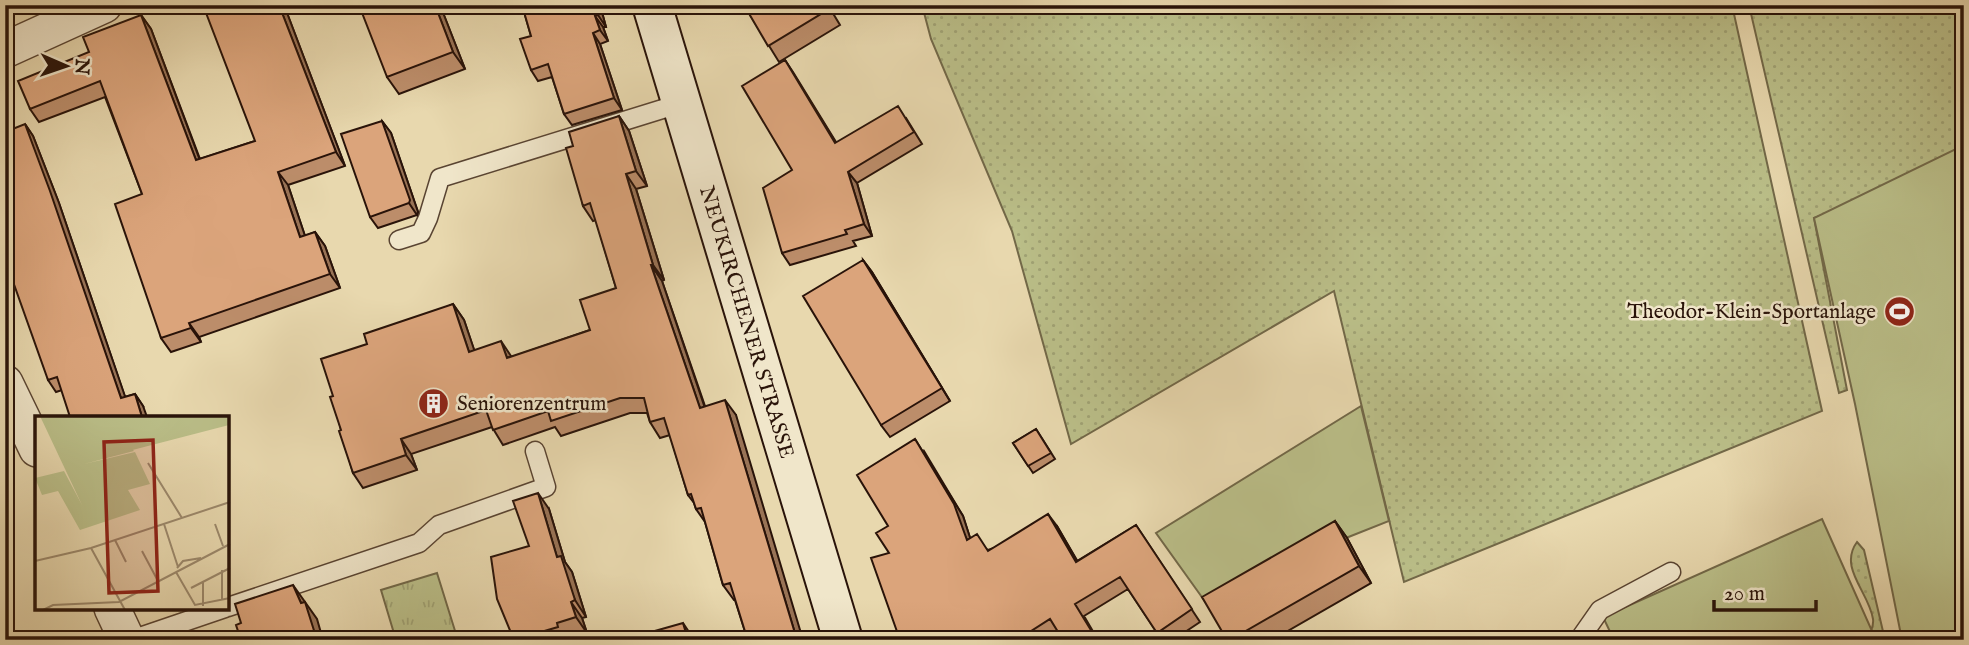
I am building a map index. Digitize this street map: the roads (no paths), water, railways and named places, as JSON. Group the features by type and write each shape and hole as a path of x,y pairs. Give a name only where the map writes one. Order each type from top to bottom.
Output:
{"street":[{"path":"5,50 104,5"},
{"name":"NEUKIRCHENER STRASSE","path":"652,5 843,640"},
{"path":"5,383 35,445"},
{"path":"113,610 129,640"}],"lane":[{"path":"399,240 421,233 440,178 681,103"},
{"path":"229,607 419,543 439,525 546,487 535,451"},
{"path":"1579,640 1600,610 1671,572"},
{"path":"129,640 220,610"}],"place":[{"name":"Theodor-Klein-Sportanlage","path":"1899,311"},
{"name":"Seniorenzentrum","path":"434,403"}]}
